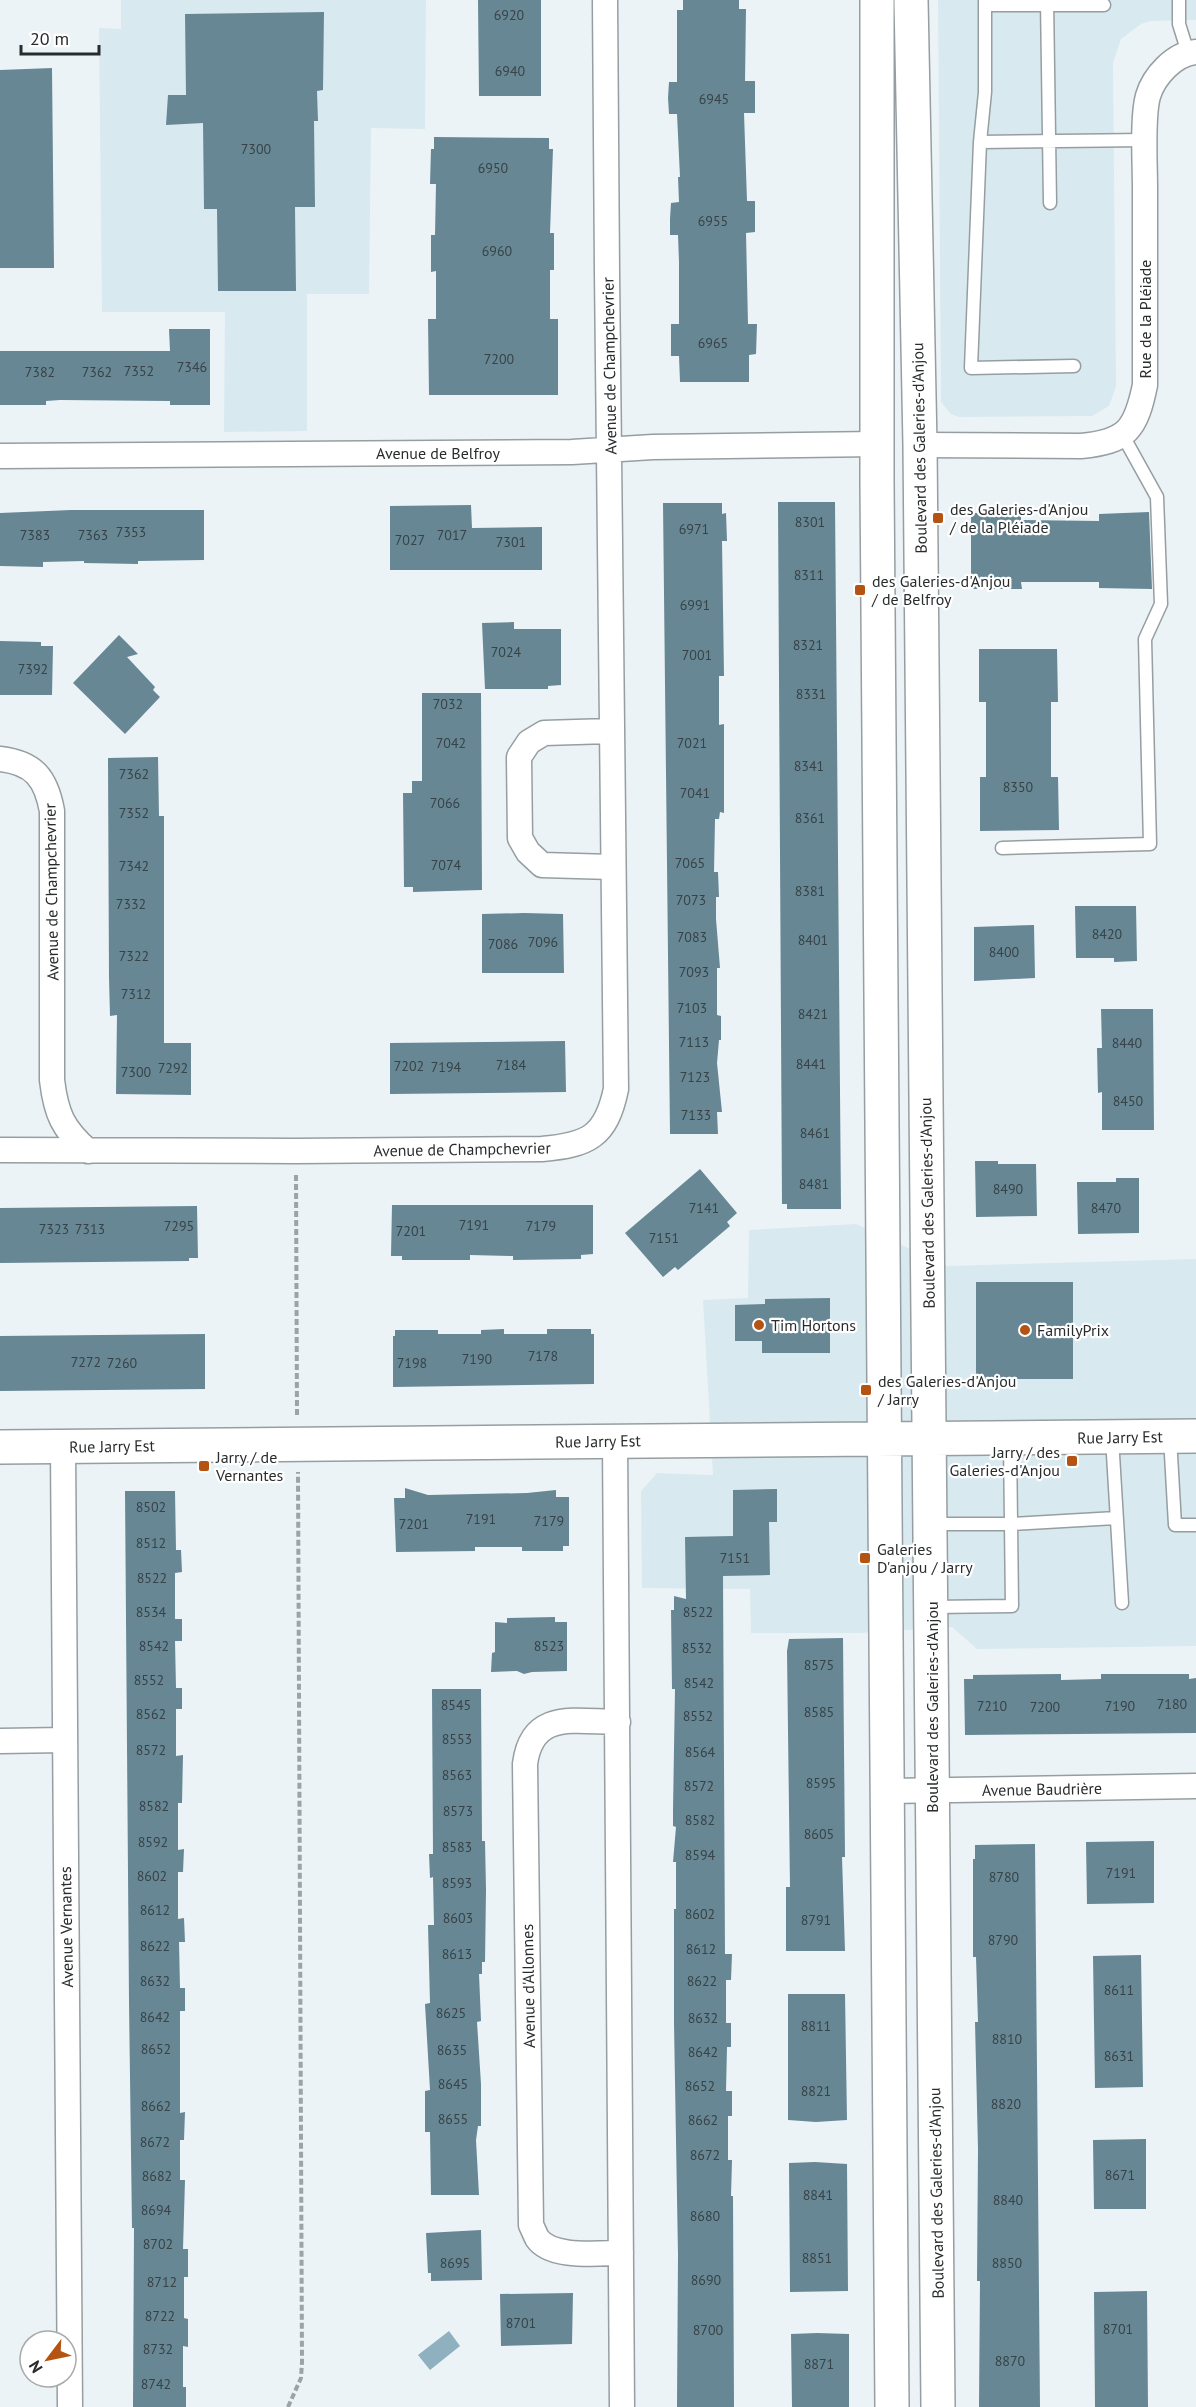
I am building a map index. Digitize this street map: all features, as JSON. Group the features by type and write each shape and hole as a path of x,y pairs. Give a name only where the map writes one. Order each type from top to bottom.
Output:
{"street":[{"name":"Avenue de Champchevrier","path":"0,1150 88,1152 542,1149 571,1146 595,1134 611,1113 616,1089 609,731 605,0"},
{"path":"877,0 877,444 892,2407"},
{"name":"Boulevard des Galeries-d'Anjou","path":"911,0 920,445 938,2407"},
{"name":"Rue de la Pléiade","path":"1122,434 1133,425 1139,413 1145,385 1147,99 1161,72 1192,52"},
{"path":"920,445 1081,446 1103,444 1122,434"},
{"name":"Avenue de Belfroy","path":"0,456 572,452 609,449 877,444"},
{"path":"609,731 544,734 529,742 519,757 520,838 528,852 542,865 612,867"},
{"name":"Avenue de Champchevrier","path":"0,759 24,764 39,776 49,793 52,812 52,1080 55,1103 62,1122 72,1137 88,1152"},
{"name":"Rue Jarry Est","path":"0,1447 1183,1436"},
{"path":"615,1441 622,2407"},
{"name":"Avenue Vernantes","path":"63,1447 70,2407"},
{"name":"Avenue d'Allonnes","path":"618,1722 557,1722 543,1727 533,1737 527,1748 525,1764 531,2224 538,2240 552,2248 568,2253 621,2253"},
{"path":"0,1741 64,1740"},
{"name":"Avenue Baudrière","path":"888,1791 1196,1786"}],"lane":[{"path":"1179,0 1179,24 1192,52"},
{"path":"1074,366 971,368 980,142 986,92 985,3 1104,4"},
{"path":"1047,3 1050,203"},
{"path":"980,142 1145,140"},
{"path":"1002,848 1150,844 1145,639 1161,604 1157,497 1122,434"},
{"path":"1183,1436 1175,1525 1196,1525"},
{"path":"1112,1437 1122,1603"},
{"path":"932,1607 1012,1606 1010,1438"},
{"path":"931,1524 1011,1524 1116,1518"}],"path":[{"path":"288,2407 301,2378 302,2362 295,1151"}],"shaded area":[{"path":"121,0 426,0 425,129 371,128 369,294 307,294 307,431 224,432 225,312 102,312 99,28 121,29"},
{"path":"938,0 1196,0 1196,20 1151,21 1141,24 1121,39 1113,63 1116,387 1109,406 1092,416 959,417 951,414 941,402"},
{"path":"856,1224 947,1266 1196,1259 1196,1646 977,1649 952,1627 859,1633 751,1633 750,1589 642,1588 641,1491 657,1473 713,1475 703,1300 748,1298 749,1230"}],"water":[{"path":"449,2331 460,2346 430,2370 418,2355"}],"building":[{"path":"478,0 541,0 541,96 479,96"},
{"path":"683,0 739,0 739,9 746,9 745,81 755,81 755,113 744,113 747,201 755,201 755,232 746,233 748,324 757,324 756,354 749,355 749,382 680,382 679,356 671,356 671,324 679,324 679,262 678,235 670,235 670,219 671,203 679,202 678,177 680,177 677,114 669,114 668,98 669,82 677,82 677,10 683,10"},
{"path":"324,12 323,90 317,91 318,121 314,121 315,207 295,207 296,291 218,291 217,209 204,209 203,123 166,125 168,95 186,95 185,14"},
{"path":"52,68 54,268 0,268 0,70"},
{"path":"434,137 549,138 549,149 553,149 550,233 554,233 554,270 550,270 550,319 558,319 558,395 429,395 428,319 436,319 436,271 431,272 431,235 435,235 436,184 430,184 431,149 434,149"},
{"path":"169,329 210,329 210,405 170,405 170,401 60,400 46,401 46,405 0,405 0,351 170,351"},
{"path":"778,502 835,502 841,1209 787,1209 787,1204 782,1204"},
{"path":"663,503 722,503 722,514 726,513 727,541 722,541 724,676 719,676 719,725 724,724 724,813 720,812 719,819 715,819 714,872 718,872 719,897 716,897 716,919 720,968 717,968 717,1015 721,1016 721,1040 719,1040 717,1063 722,1112 717,1112 718,1134 670,1134"},
{"path":"471,505 472,528 542,527 542,570 390,570 390,506"},
{"path":"71,510 204,510 204,560 138,561 138,564 84,563 84,561 43,562 43,567 0,566 0,513"},
{"path":"1149,512 1152,589 1099,588 1099,582 1021,582 1022,589 971,589 971,513 1021,513 1021,520 1099,521 1099,514"},
{"path":"514,622 514,629 561,629 561,685 548,686 548,689 485,689 482,623"},
{"path":"119,635 138,654 127,657 155,687 153,690 160,697 125,734 73,683"},
{"path":"0,641 41,642 41,646 53,646 52,695 0,695"},
{"path":"979,649 1057,649 1058,702 1051,702 1051,777 1058,777 1059,830 980,831 980,777 986,777 986,702 979,702"},
{"path":"422,693 481,693 482,890 413,892 413,887 404,887 403,793 412,793 412,781 422,781"},
{"path":"158,757 159,816 164,816 164,1043 191,1043 191,1095 116,1094 117,1015 110,1016 109,978 108,758"},
{"path":"1075,906 1136,906 1137,961 1114,962 1114,958 1076,958"},
{"path":"482,914 563,914 564,973 482,973"},
{"path":"1034,925 1035,978 974,981 974,927"},
{"path":"1101,1009 1153,1009 1154,1130 1102,1130 1102,1092 1098,1093 1097,1048 1102,1048"},
{"path":"565,1041 566,1092 390,1094 390,1043"},
{"path":"975,1161 998,1161 998,1164 1036,1164 1037,1216 976,1217"},
{"path":"700,1169 737,1213 727,1222 730,1226 678,1270 675,1267 663,1277 625,1233"},
{"path":"1116,1178 1139,1178 1139,1233 1078,1234 1077,1182 1116,1182"},
{"path":"392,1205 593,1205 593,1254 581,1255 581,1259 513,1260 513,1256 470,1255 470,1260 402,1260 402,1256 391,1256"},
{"path":"197,1206 198,1258 189,1258 189,1261 0,1263 0,1208"},
{"name":"FamilyPrix","path":"976,1282 1073,1282 1073,1379 976,1379"},
{"path":"830,1298 830,1353 762,1353 762,1341 735,1341 735,1305 765,1304 765,1299"},
{"path":"504,1329 504,1334 547,1334 547,1329 591,1329 591,1334 594,1334 594,1384 393,1387 395,1330 438,1330 438,1334 481,1334 481,1330"},
{"path":"205,1334 205,1389 0,1391 0,1336"},
{"path":"405,1488 428,1495 527,1493 556,1490 556,1497 569,1497 569,1546 563,1546 563,1551 522,1551 522,1547 475,1547 475,1551 396,1552 394,1498 405,1498"},
{"path":"777,1489 777,1522 769,1522 770,1575 723,1576 725,1954 732,1954 731,1980 726,1980 726,2023 731,2023 731,2047 727,2047 726,2091 732,2091 732,2116 728,2116 728,2160 732,2160 731,2196 733,2196 734,2407 677,2407 678,2255 674,2024 676,1862 673,1862 676,1827 673,1826 675,1689 672,1689 671,1610 674,1610 674,1596 686,1599 685,1537 733,1536 733,1490"},
{"path":"125,1491 175,1491 176,1550 181,1550 182,1572 175,1573 175,1619 182,1619 182,1641 175,1641 176,1688 182,1688 182,1709 176,1709 176,1756 183,1755 182,1803 178,1803 178,1850 184,1849 183,1872 178,1872 178,1919 184,1918 185,1942 179,1942 180,1988 185,1988 185,2011 180,2011 180,2113 185,2112 184,2140 180,2140 180,2180 185,2180 183,2249 188,2249 188,2277 184,2277 184,2318 188,2319 188,2347 183,2346 183,2387 186,2387 186,2407 133,2407 134,2228 132,2228 129,2001"},
{"path":"555,1617 555,1622 567,1622 567,1671 524,1674 517,1671 491,1672 492,1653 495,1652 495,1622 507,1623 507,1618"},
{"path":"843,1638 845,1857 842,1857 845,1951 786,1951 786,1887 790,1887 787,1651 789,1639"},
{"path":"1061,1674 1061,1680 1101,1679 1101,1674 1189,1674 1189,1679 1196,1678 1196,1733 965,1735 964,1679 973,1679 973,1675"},
{"path":"432,1689 481,1689 482,1841 485,1841 486,1890 485,1962 482,1962 482,1974 479,1974 481,2021 477,2022 481,2084 481,2126 478,2126 476,2140 479,2195 431,2195 430,2132 425,2132 425,2091 430,2090 425,2004 430,2003 428,1925 434,1925 433,1877 430,1878 429,1854 433,1854"},
{"path":"1154,1841 1154,1903 1087,1904 1086,1842"},
{"path":"1035,1844 1040,2407 979,2407 980,2281 977,2281 978,2149 975,2022 978,2022 976,1957 973,1957 973,1859 975,1859 975,1845"},
{"path":"1141,1955 1143,2087 1095,2088 1093,1956"},
{"path":"788,1994 845,1994 847,2120 816,2122 788,2120"},
{"path":"1146,2139 1146,2209 1094,2209 1093,2140"},
{"path":"789,2163 847,2164 848,2291 790,2292"},
{"path":"481,2230 482,2280 431,2281 431,2273 428,2273 426,2233"},
{"path":"1147,2291 1148,2407 1095,2407 1094,2292"},
{"path":"573,2293 572,2344 501,2346 500,2294"},
{"path":"791,2334 849,2334 849,2407 792,2407"}],"place":[{"name":"des Galeries-d'Anjou / de la Pléiade","path":"938,518"},
{"name":"des Galeries-d'Anjou / de Belfroy","path":"860,590"},
{"name":"Tim Hortons","path":"759,1325"},
{"name":"FamilyPrix","path":"1025,1330"},
{"name":"des Galeries-d'Anjou / Jarry","path":"866,1390"},
{"name":"Jarry / des Galeries-d'Anjou","path":"1072,1461"},
{"name":"Jarry / de Vernantes","path":"204,1466"},
{"name":"Galeries D'anjou / Jarry","path":"865,1558"}]}
